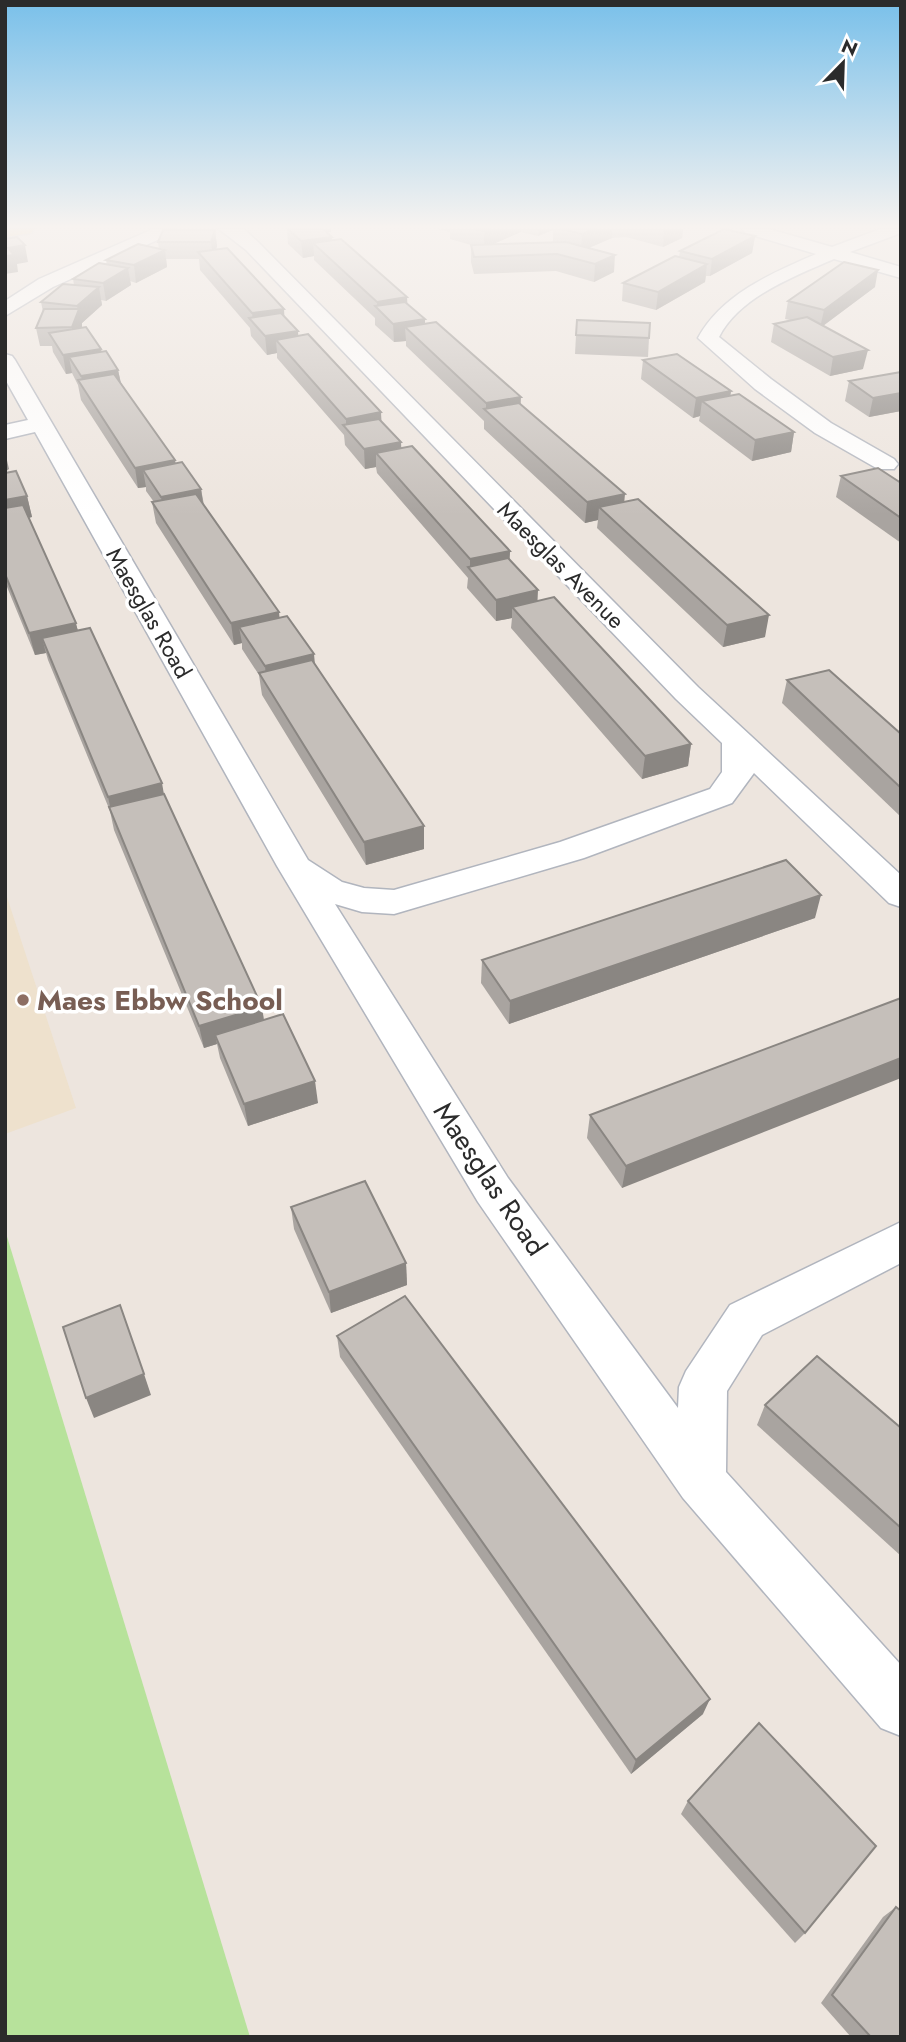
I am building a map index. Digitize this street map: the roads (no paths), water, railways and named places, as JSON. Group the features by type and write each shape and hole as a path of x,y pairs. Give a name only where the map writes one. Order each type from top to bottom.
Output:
{"street":[{"name":"Maesglas Avenue","path":"327,324 737,743 901,895"},
{"path":"714,324 708,338 763,384 813,421 886,464"},
{"name":"Maesglas Road","path":"5,360 23,428 493,1190 701,1481 901,1708"},
{"name":"Maesglas Road","path":"294,866 330,890 362,900 394,902 572,850 721,796 738,773 737,743"},
{"path":"701,1481 703,1387 746,1320 901,1241"}],"place":[{"name":"Maes Ebbw School","path":"23,1000"}]}
